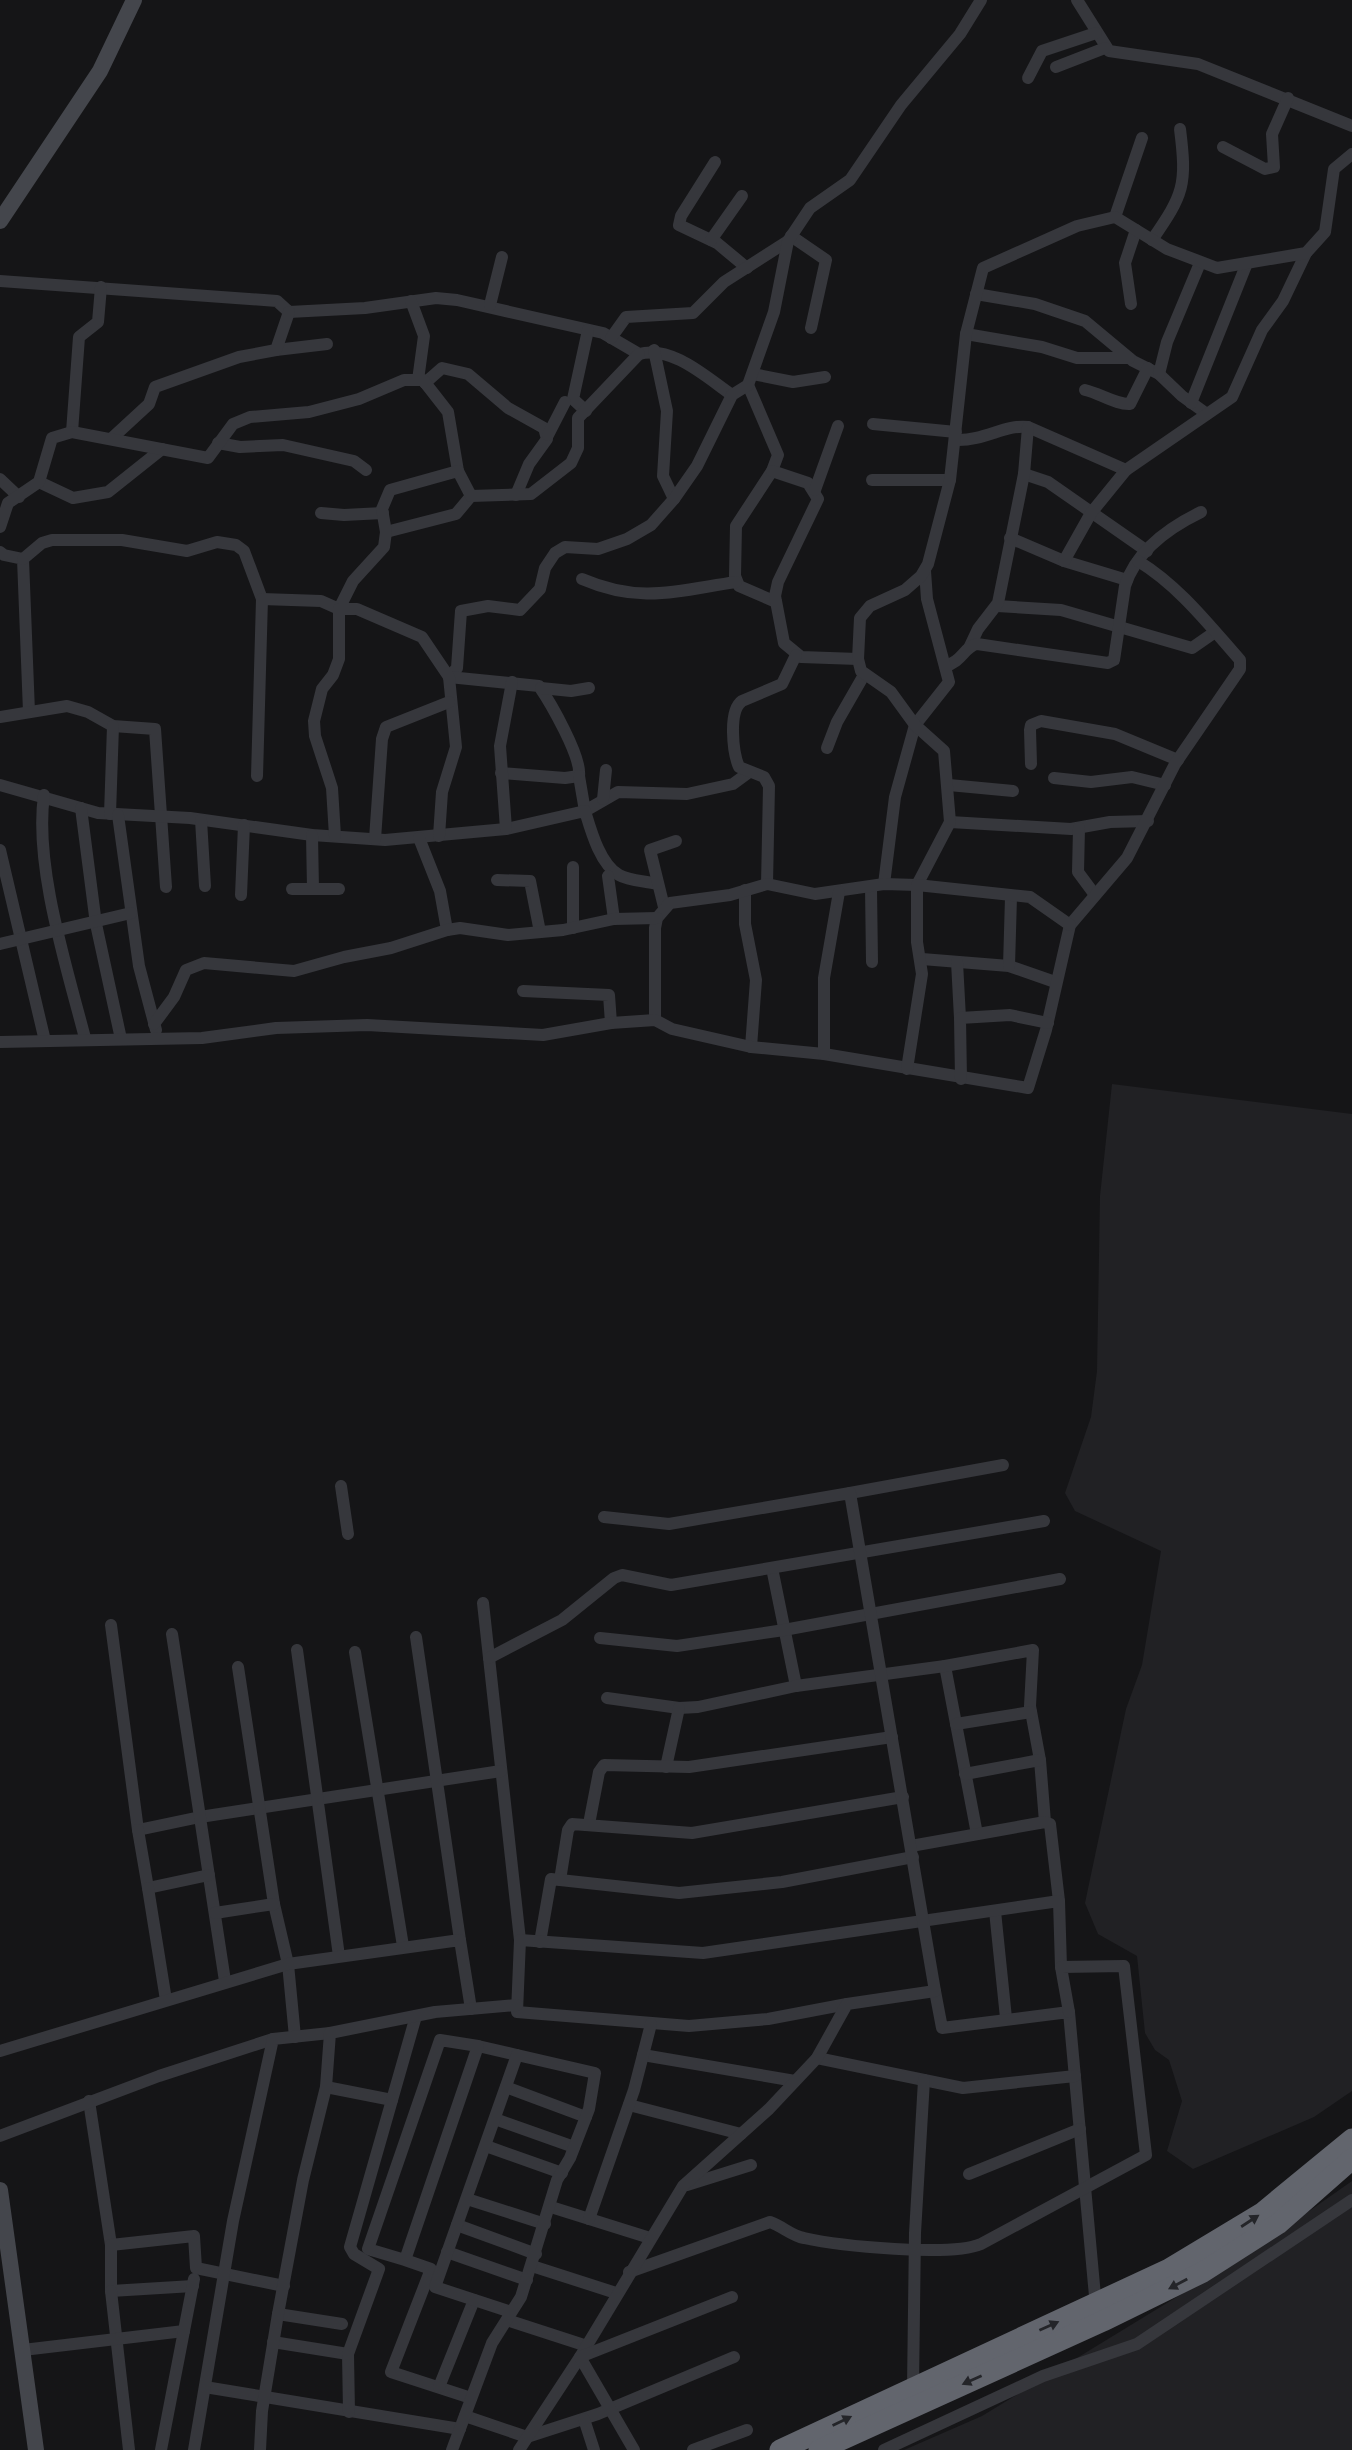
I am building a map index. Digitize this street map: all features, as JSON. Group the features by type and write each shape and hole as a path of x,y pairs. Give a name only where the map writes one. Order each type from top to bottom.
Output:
{"highway":[{"path":"1099,2313 1241,2227 1288,2194 1352,2139"},
{"path":"781,2450 917,2395 1234,2253 1301,2206 1352,2159"},
{"path":"819,2450 917,2395"}],"street":[{"path":"0,221 100,71 134,0"},
{"path":"611,338 626,317 693,313 724,282 789,239 810,208 850,180 901,105 960,34 981,0"},
{"path":"1077,0 1105,48"},
{"path":"1028,78 1042,51 1096,33"},
{"path":"1056,67 1105,48 1198,64 1352,126"},
{"path":"1223,146 1261,167 1274,167 1272,134 1288,98"},
{"path":"1152,240 1176,206 1184,180 1180,129"},
{"path":"1115,217 1142,138"},
{"path":"1064,561 1091,513 1126,470 1233,397 1262,330 1283,301 1306,253 1325,232 1334,169 1352,154"},
{"path":"715,162 681,216 679,225 712,240 747,268"},
{"path":"712,240 742,196"},
{"path":"872,962 878,886 895,797 915,725 949,682 927,599 925,571 950,480 966,334 983,268 1077,226 1115,217 1152,240 1200,263 1217,268 1306,253"},
{"path":"1131,304 1125,263 1136,230"},
{"path":"789,239 826,260 811,328"},
{"path":"449,677 457,668 461,611 488,606 520,610 540,589 545,568 555,553 565,547 598,549 626,540 651,525 674,499 697,466 732,395 751,380 774,312 789,239"},
{"path":"490,305 502,257"},
{"path":"1085,390 1130,404 1154,371 1200,263"},
{"path":"1191,403 1247,263"},
{"path":"0,281 276,301 289,312 436,298 490,305 588,330 611,338 639,354"},
{"path":"72,432 79,337 98,323 101,287"},
{"path":"976,295 1035,304 1085,321 1129,358 1154,371 1207,414"},
{"path":"411,301 424,336 421,382 448,412 458,471 471,496"},
{"path":"276,349 289,312"},
{"path":"586,411 573,399 588,330"},
{"path":"966,334 1042,347 1077,358 1129,358"},
{"path":"111,439 149,404 155,387 239,357 276,349 327,344"},
{"path":"386,532 456,514 471,496 531,494 571,463 578,448 578,418 639,354 654,350 687,364 732,395"},
{"path":"654,350 667,411 663,476 674,499"},
{"path":"0,527 8,503 39,482 52,438 72,432 208,458 233,424 250,417 309,412 359,400 404,380 421,382 442,368 463,372 508,408 544,428 548,435"},
{"path":"751,380 793,382 825,377"},
{"path":"736,582 736,526 772,471 777,450 751,380"},
{"path":"516,495 529,464 565,402"},
{"path":"873,424 974,441 1017,426 1028,427 1126,470"},
{"path":"838,426 815,489 818,499 816,508 778,582 775,602 781,636 796,655 858,659"},
{"path":"945,666 958,662 978,629 997,606 1024,474 1028,427"},
{"path":"218,443 240,447 283,445 355,461 366,470"},
{"path":"39,482 73,498 108,492 162,449"},
{"path":"335,836 332,788 315,736 314,721 323,689 333,675 339,659 340,609 353,581 384,547 386,532 383,513 390,490 458,471"},
{"path":"772,471 804,481 815,489"},
{"path":"0,1042 121,1039 156,1031 202,1038 276,1028 367,1025 543,1035 611,1023 655,1020 672,1029 751,1046 824,1054 961,1079 1028,1088 1048,1023 1055,982 1070,925 1123,864 1178,760 1240,669 1240,660 1143,556 1048,482 1024,474"},
{"path":"0,479 19,497"},
{"path":"872,480 950,480"},
{"path":"970,646 977,644 1108,663 1114,660 1127,580 1143,556 1173,526 1201,512"},
{"path":"321,513 383,513"},
{"path":"1010,538 1064,561 1127,580"},
{"path":"23,559 42,543 52,540 122,541 187,551 217,542 236,545 244,551 262,599 257,776"},
{"path":"0,552 23,559"},
{"path":"23,559 29,712"},
{"path":"907,1069 922,974 922,959 917,942 917,885 950,822 948,785 942,746 915,725 891,692 864,675 858,659 862,614 870,606 900,593 925,571"},
{"path":"582,579 643,596 736,582 752,593 775,602"},
{"path":"262,599 321,601 340,609 357,609 422,637 449,677 449,702 456,747 442,792 439,836"},
{"path":"997,606 1055,609 1192,648 1215,632"},
{"path":"767,884 769,786 764,777 748,773 739,767 736,761 734,715 737,705 782,684 796,655"},
{"path":"827,748 837,722 864,675"},
{"path":"449,677 536,684 541,688 570,740 580,768 584,811 602,855 614,871 624,877 657,884"},
{"path":"506,829 500,746 512,682"},
{"path":"541,688 571,691 589,688"},
{"path":"375,839 386,727 449,702"},
{"path":"0,717 67,706 88,712 113,726 149,727 158,733 160,817 166,887"},
{"path":"1031,764 1031,725 1041,721 1115,734 1178,760"},
{"path":"113,726 114,814 139,966 156,1031"},
{"path":"603,799 606,771"},
{"path":"501,773 565,778 579,776"},
{"path":"0,785 44,795 81,808 114,814 201,820 312,835 375,839 419,838 506,829 584,811 603,799 625,791 687,794 733,784 748,773"},
{"path":"1054,778 1091,782 1132,777 1165,785"},
{"path":"948,785 1013,791"},
{"path":"44,795 40,826 58,931 85,1038"},
{"path":"81,808 96,922 121,1039"},
{"path":"201,820 205,886"},
{"path":"950,822 1079,828 1110,822 1148,821"},
{"path":"241,895 244,825"},
{"path":"1079,828 1078,872 1095,895"},
{"path":"312,835 313,889"},
{"path":"419,838 440,891 447,930"},
{"path":"655,1020 660,913 650,850 676,841"},
{"path":"0,850 46,1041"},
{"path":"573,867 573,928"},
{"path":"608,876 614,919"},
{"path":"496,880 530,881 540,932"},
{"path":"156,1031 186,970 204,962 294,971 391,948 447,930 460,928 508,935 573,928 660,913 767,884 815,894 878,886 917,885 1030,897 1070,925"},
{"path":"292,889 339,890"},
{"path":"745,890 745,924 756,980 751,1046"},
{"path":"824,1054 824,978 839,892"},
{"path":"1009,966 1011,897"},
{"path":"0,944 131,913"},
{"path":"922,959 1009,966 1055,982"},
{"path":"957,962 961,1079"},
{"path":"523,991 609,995 611,1023"},
{"path":"960,1018 1010,1015 1048,1023"},
{"path":"604,1517 669,1524 1003,1465"},
{"path":"341,1486 348,1534"},
{"path":"850,1493 942,2028 1069,2012"},
{"path":"489,1658 562,1620 614,1578 622,1576 671,1585 1044,1521"},
{"path":"772,1568 796,1686"},
{"path":"600,1638 677,1646 785,1630 1060,1579"},
{"path":"483,1603 520,1940 517,2012 689,2026 768,2019 936,1991"},
{"path":"111,1625 138,1830 166,2000"},
{"path":"172,1634 225,1981"},
{"path":"416,1637 471,2009"},
{"path":"297,1650 317,1800 332,1886 339,1956"},
{"path":"607,1698 679,1708 796,1686 945,1667 1033,1650 1031,1712 1040,1760 1045,1822"},
{"path":"355,1652 404,1946"},
{"path":"239,1667 274,1904 288,1964 295,2037"},
{"path":"945,1667 977,1834"},
{"path":"666,1768 679,1708"},
{"path":"956,1724 1031,1712"},
{"path":"589,1824 601,1768 608,1765 666,1768 892,1737"},
{"path":"965,1774 1040,1760"},
{"path":"138,1830 200,1817 501,1771"},
{"path":"560,1880 569,1826 589,1824 692,1833 903,1797"},
{"path":"540,1942 549,1881 679,1893 782,1882 977,1834 1045,1822 1050,1824 1059,1901 1061,1967 1069,2012 1099,2313"},
{"path":"148,1888 209,1875"},
{"path":"520,1940 703,1954 807,1936 925,1922 1059,1901"},
{"path":"215,1913 274,1904"},
{"path":"995,1911 1006,2018"},
{"path":"0,2051 288,1964 460,1940"},
{"path":"629,2272 768,2223 805,2239 915,2250 959,2251 972,2248 1087,2189 1146,2155 1124,1966 1061,1967"},
{"path":"519,2450 583,2351 683,2186 741,2134 817,2057 847,2004"},
{"path":"0,2136 89,2101 274,2039 330,2033 416,2015 517,2005"},
{"path":"349,2412 348,2354 379,2271 378,2266 354,2254 350,2247 416,2015"},
{"path":"589,2219 629,2105 651,2024"},
{"path":"260,2450 264,2398 273,2342 303,2180 326,2087 330,2033"},
{"path":"194,2450 225,2274 274,2039"},
{"path":"453,2450 492,2343 527,2280 562,2173 586,2118 595,2073 440,2040 368,2249 430,2269 391,2372 471,2398"},
{"path":"405,2260 478,2046"},
{"path":"517,2055 435,2287 474,2300 583,2351 634,2450"},
{"path":"643,2056 795,2081"},
{"path":"817,2057 963,2088 1075,2076"},
{"path":"917,2395 915,2250 923,2080"},
{"path":"326,2087 392,2100"},
{"path":"506,2087 586,2118"},
{"path":"89,2101 111,2245 111,2291 129,2450"},
{"path":"629,2105 741,2134"},
{"path":"495,2119 574,2147"},
{"path":"969,2174 1080,2129"},
{"path":"486,2146 562,2173"},
{"path":"683,2186 751,2165"},
{"path":"0,2190 36,2450"},
{"path":"467,2199 545,2224"},
{"path":"884,2450 1043,2376 1137,2344 1352,2200"},
{"path":"551,2207 650,2238"},
{"path":"457,2225 616,2293"},
{"path":"111,2245 194,2236 196,2268 161,2450"},
{"path":"447,2252 527,2280"},
{"path":"196,2268 284,2286"},
{"path":"111,2291 193,2286"},
{"path":"583,2351 732,2297"},
{"path":"439,2387 474,2300"},
{"path":"278,2314 342,2324"},
{"path":"23,2350 184,2331"},
{"path":"273,2342 348,2354"},
{"path":"465,2416 527,2437 584,2419 734,2357"},
{"path":"205,2387 460,2429"},
{"path":"584,2419 594,2450"},
{"path":"693,2450 747,2430"}],"shaded area":[{"path":"1112,1084 1352,1114 1352,2091 1314,2117 1193,2169 1167,2151 1182,2101 1169,2060 1155,2050 1145,2033 1137,1956 1098,1934 1085,1903 1126,1709 1142,1665 1161,1551 1075,1511 1065,1493 1091,1417 1097,1371 1100,1196"},
{"path":"1352,2181 1352,2450 904,2450 982,2416 1252,2251"}]}
